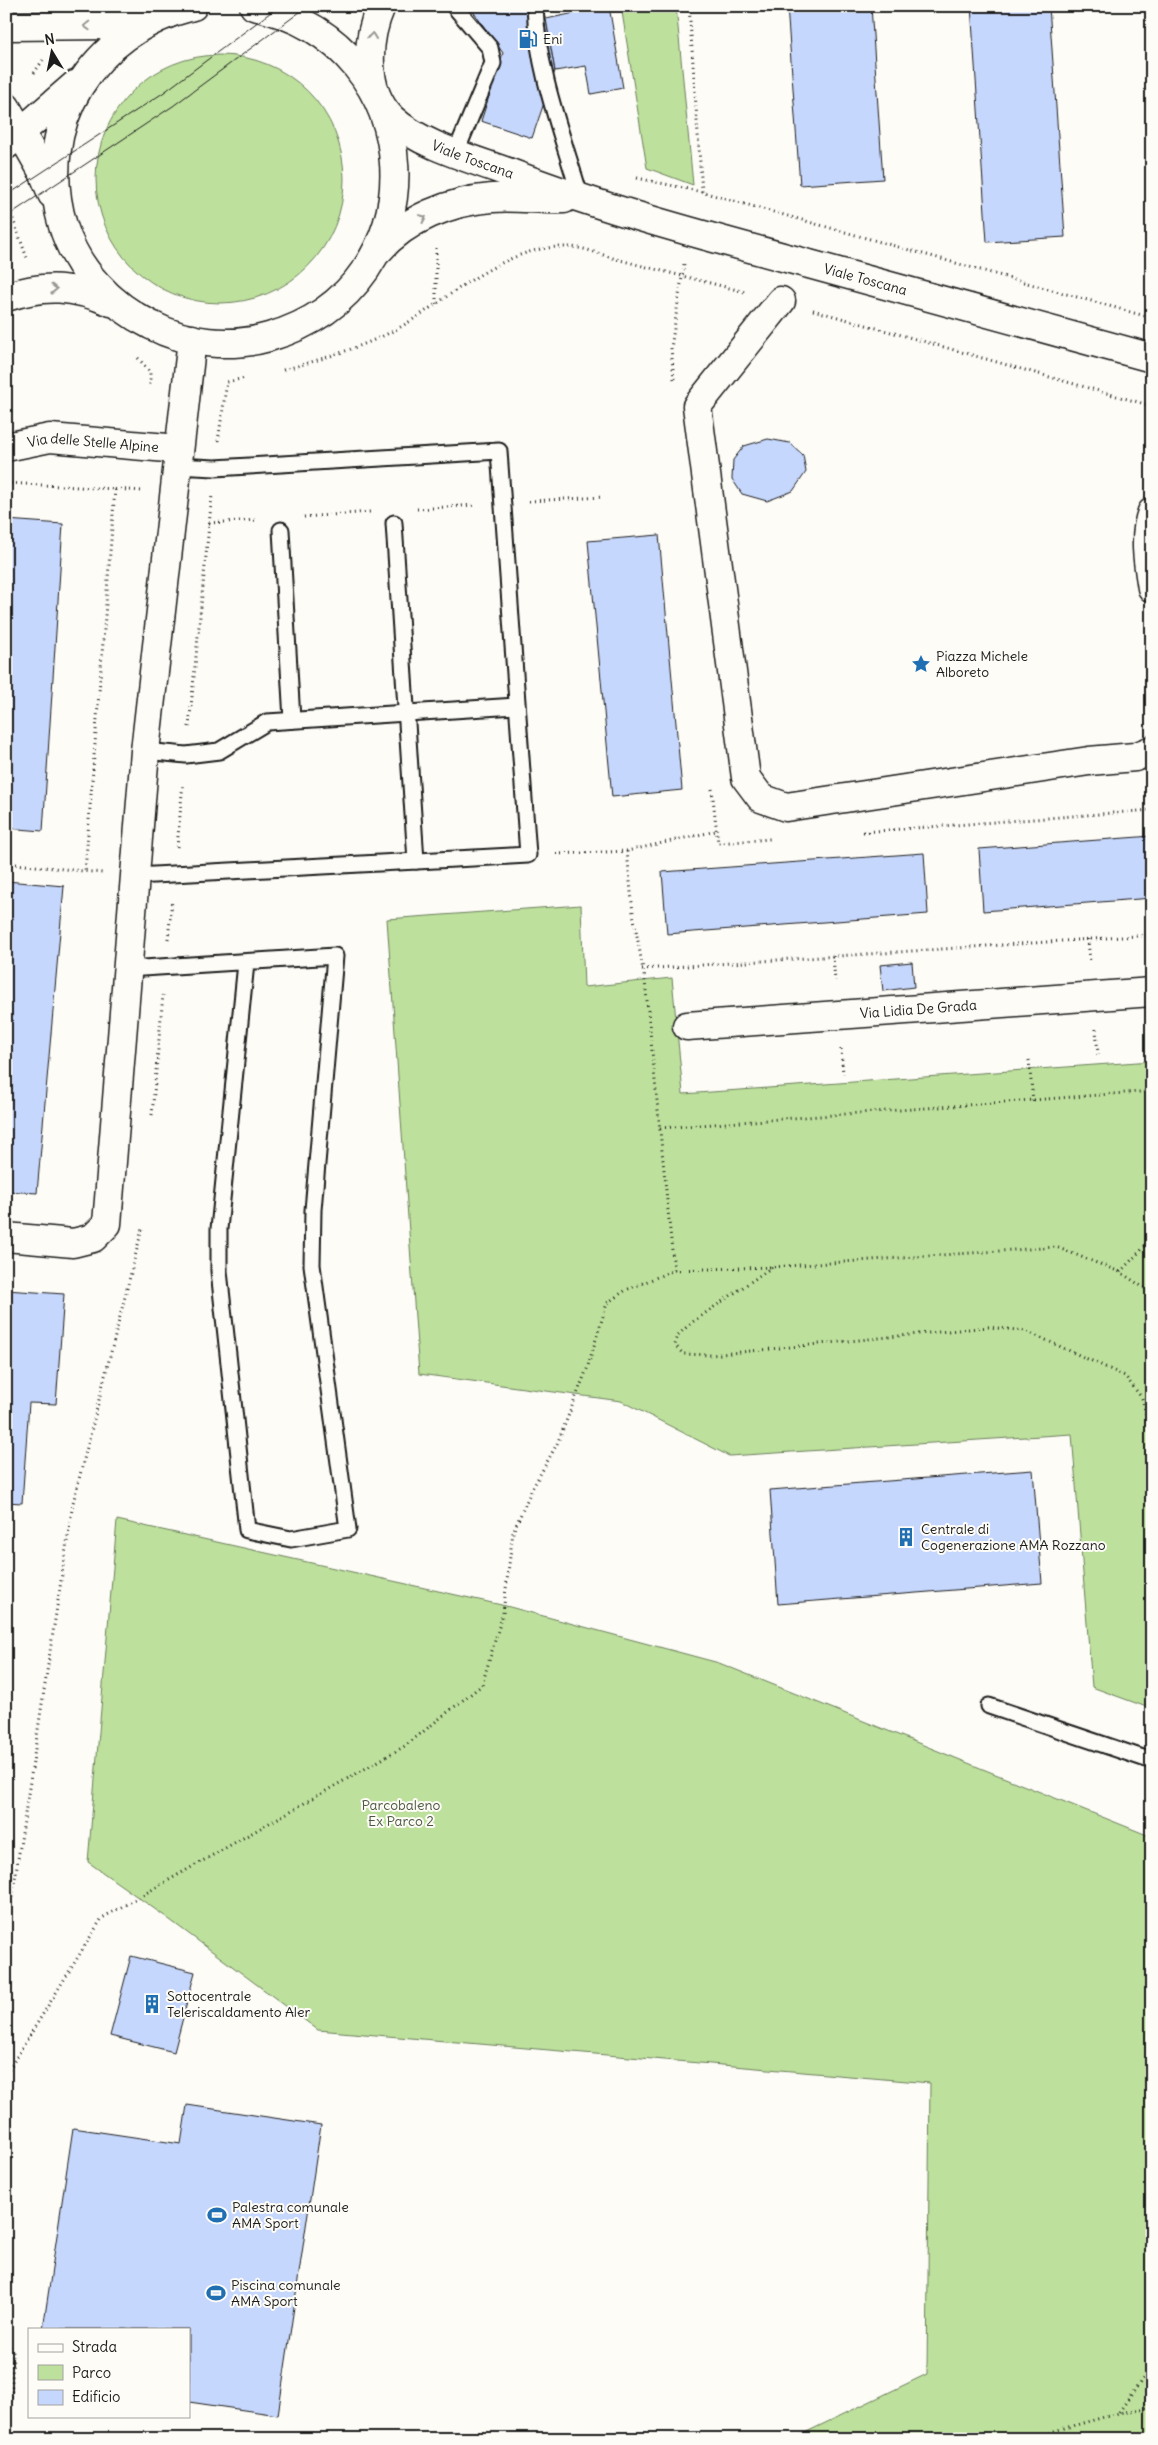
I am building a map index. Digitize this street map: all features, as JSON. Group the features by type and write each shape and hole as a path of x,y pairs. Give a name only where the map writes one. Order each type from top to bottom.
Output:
{"street":[{"path":"254,6 299,20 331,41 358,68 379,100"},
{"path":"6,107 14,139 42,172 71,245 83,267 99,287 118,305 155,328 192,339 217,343 243,342 274,335 298,326 335,302 361,275 372,259 387,224 395,180 391,136 372,79 370,62 373,23 381,6"},
{"path":"6,26 112,25 192,7"},
{"path":"14,139 58,101 115,44 142,25 192,7"},
{"path":"62,221 55,184 55,162 60,131 75,93 98,61"},
{"name":"Viale Toscana","path":"379,100 385,111 398,123 431,143 581,198 692,234 1152,358"},
{"name":"Viale Toscana","path":"372,259 404,227 436,212 491,198 581,198"},
{"path":"6,296 31,288 76,290 118,305"},
{"path":"781,301 697,406 746,778 761,798 786,807 1080,762 1135,757 1152,750"},
{"path":"6,1237 72,1243 93,1238 107,1224 145,751 192,339"},
{"name":"Via delle Stelle Alpine","path":"6,447 50,438 143,447 177,458"},
{"path":"1152,512 1149,520 1147,560 1152,588"},
{"name":"Via Lidia De Grada","path":"687,1026 1152,992"}],"lane":[{"path":"454,6 490,48 493,63 456,152"},
{"path":"535,6 536,22 553,109 581,198"},
{"path":"134,876 528,855 499,451 215,468 177,458"},
{"path":"394,523 408,713 416,861"},
{"path":"281,530 292,720"},
{"path":"145,751 186,755 219,751 268,722 517,706"},
{"path":"127,969 335,956 313,1210 312,1265 348,1529 291,1539 247,1530 219,1271 219,1229 246,963"},
{"path":"989,1706 1152,1761"}],"path":[{"path":"689,6 702,192"},
{"path":"627,176 702,192 1152,318"},
{"path":"274,372 341,354 396,329 501,262 538,251 569,246 781,301 1152,406"},
{"path":"675,385 671,348 681,276"},
{"path":"136,354 150,372 151,392"},
{"path":"152,1117 174,874 215,468 227,382 246,378"},
{"path":"139,490 143,447"},
{"path":"6,483 115,489 84,871"},
{"path":"712,783 718,843 778,838"},
{"path":"856,832 1152,810"},
{"path":"528,855 627,851 716,831"},
{"path":"627,851 633,913 645,981 674,1270"},
{"path":"6,863 134,876"},
{"path":"642,969 1152,935"},
{"path":"1029,1060 1033,1101"},
{"path":"660,1128 1152,1091"},
{"path":"6,1937 72,1503 142,1226"},
{"path":"1120,1272 1152,1239"},
{"path":"6,2074 102,1918 405,1746 482,1685 503,1613 513,1532 532,1488 557,1444 587,1369 608,1303 626,1290 674,1270 772,1267 1056,1247 1120,1272 1152,1293"},
{"path":"772,1267 691,1323 678,1334 675,1346 683,1354 711,1355 988,1327 1026,1331 1125,1376 1142,1398 1152,1438"},
{"path":"6,2344 13,2350 10,2439"},
{"path":"1119,2413 1152,2366"},
{"path":"1025,2439 1119,2413 1152,2407"}],"green space":[{"path":"621,6 676,6 693,185 647,168"},
{"path":"220,55 256,61 278,70 298,83 316,101 329,121 338,143 344,179 338,215 329,237 316,257 298,275 278,288 256,297 220,303 184,297 162,288 142,275 124,257 111,237 102,215 96,179 102,143 111,121 124,101 142,83 162,70 184,61"},
{"path":"581,905 584,987 672,978 683,1094 1152,1061 1152,1709 1092,1687 1072,1434 729,1456 621,1401 419,1374 387,919"},
{"name":"Parcobaleno Ex Parco 2","path":"117,1520 506,1606 719,1663 1152,1837 1152,2439 792,2439 927,2374 930,2083 318,2030 166,1917 88,1862"}],"building":[{"path":"469,6 537,6 546,19 555,71 532,138 481,121 503,53"},
{"path":"574,6 609,6 623,88 591,94 586,66 555,71 546,19 575,13"},
{"path":"787,6 871,6 883,179 800,185"},
{"path":"971,6 1049,6 1065,237 987,242"},
{"path":"768,439 790,443 803,455 806,472 793,491 767,501 742,494 732,479 733,460 744,446"},
{"path":"6,520 63,524 43,831 6,828"},
{"path":"659,535 682,790 612,797 588,541"},
{"path":"1152,836 1152,898 983,911 979,849"},
{"path":"924,853 928,914 667,934 662,872"},
{"path":"6,881 64,886 37,1193 6,1191"},
{"path":"912,962 914,987 883,991 880,965"},
{"path":"6,1290 64,1294 56,1404 29,1403 22,1503 6,1502"},
{"name":"Centrale di Cogenerazione AMA Rozzano","path":"1033,1470 1042,1583 778,1604 770,1490"},
{"name":"Sottocentrale Teleriscaldamento Aler","path":"131,1956 195,1972 174,2052 110,2036"},
{"path":"187,2105 321,2125 278,2415 190,2402 190,2328 43,2328 73,2128 181,2144"}],"tram line":[{"path":"6,196 163,93 279,6"},
{"path":"6,217 173,106 308,6"}],"place":[{"name":"Eni","path":"528,39"},
{"name":"Piazza Michele Alboreto","path":"921,664"},
{"name":"Centrale di Cogenerazione AMA Rozzano","path":"906,1537"},
{"name":"Sottocentrale Teleriscaldamento Aler","path":"152,2004"},
{"name":"Palestra comunale AMA Sport","path":"217,2215"},
{"name":"Piscina comunale AMA Sport","path":"216,2293"}]}
